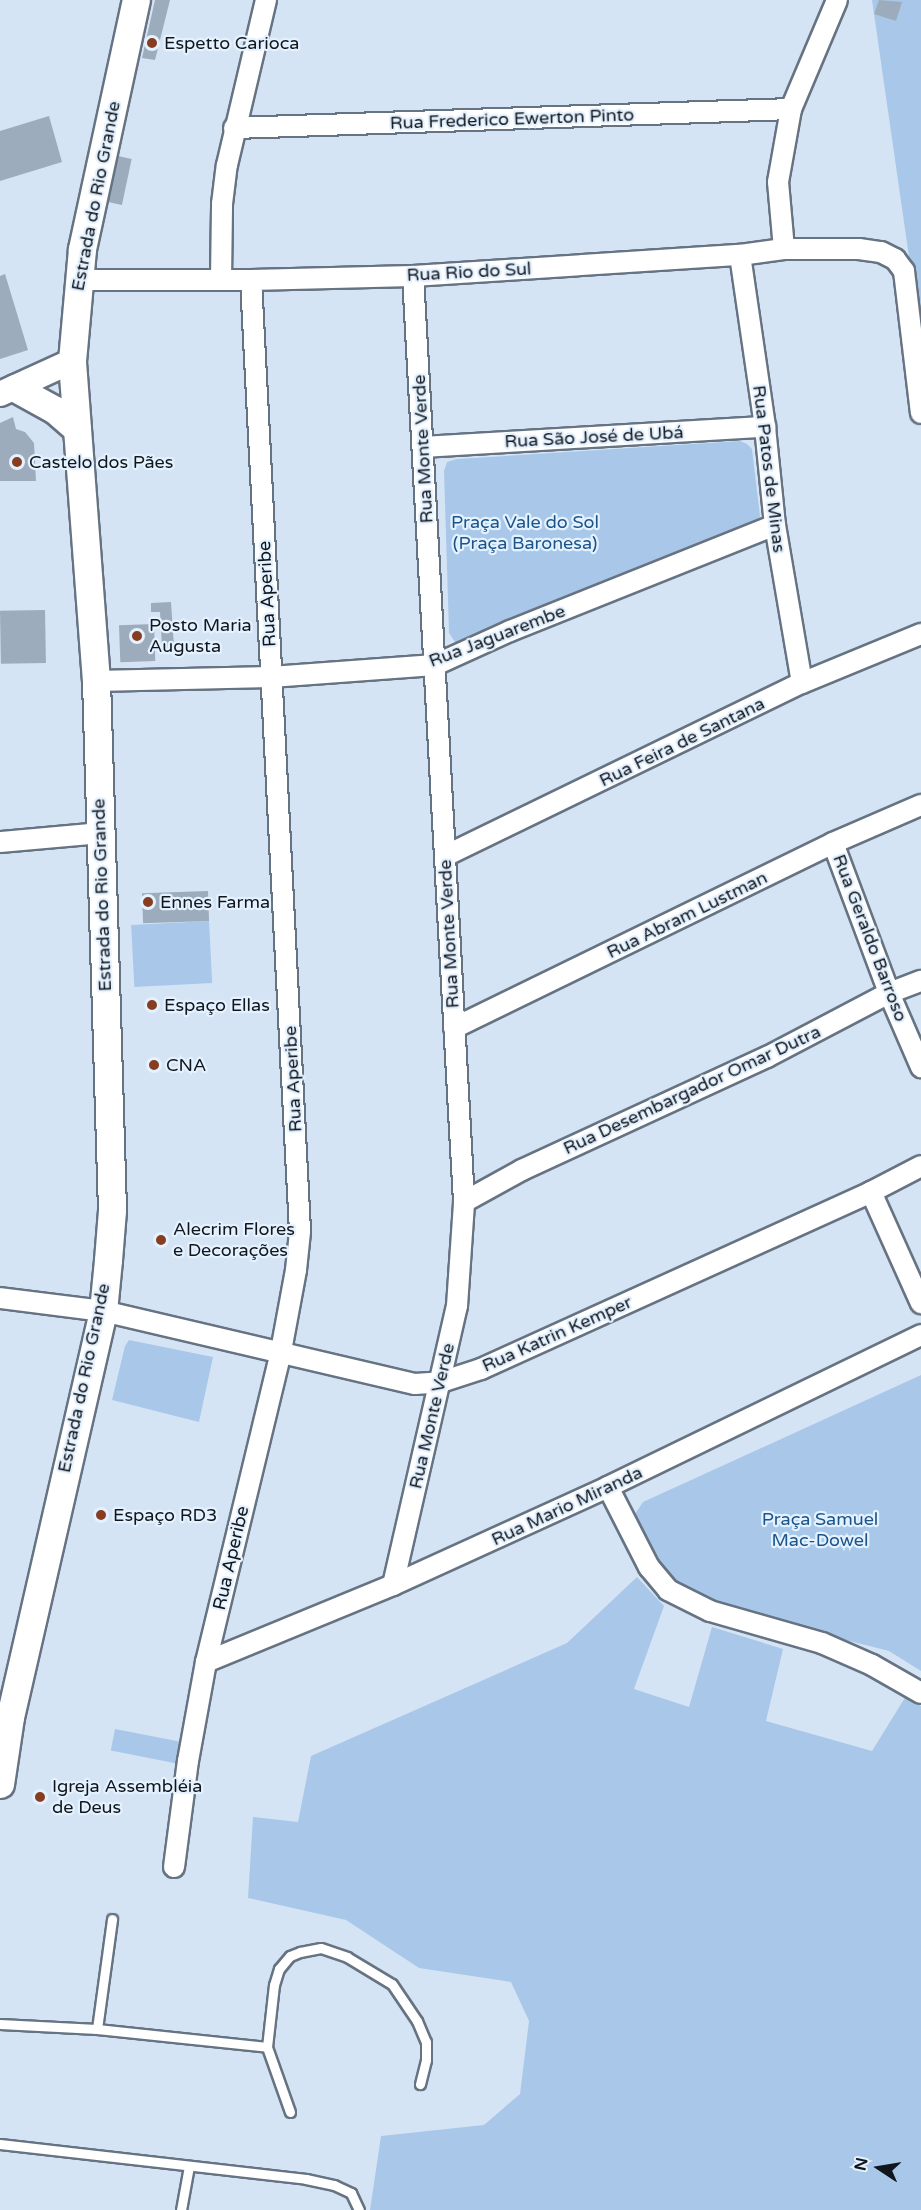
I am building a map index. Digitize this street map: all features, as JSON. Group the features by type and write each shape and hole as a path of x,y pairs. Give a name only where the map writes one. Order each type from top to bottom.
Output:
{"main road":[{"name":"Estrada do Rio Grande","path":"0,1784 5,1716 103,1311 111,1210 96,681 72,361 78,280 136,0"},
{"path":"7,391 55,410 77,429"}],"street":[{"path":"221,279 222,204 234,128 266,0"},
{"path":"784,249 778,182 790,109 837,0"},
{"name":"Rua Frederico Ewerton Pinto","path":"234,128 790,109"},
{"name":"Rua Rio do Sul","path":"78,280 251,280 413,276 740,255 784,249 858,249 888,255 900,264 904,271 921,413"},
{"name":"Rua Patos de Minas","path":"740,255 765,427 776,525 802,683"},
{"name":"Rua Monte Verde","path":"393,1585 457,1306 464,1202 413,276"},
{"name":"Rua Aperibe","path":"174,1867 188,1761 206,1662 281,1351 296,1270 300,1231 251,280"},
{"path":"7,391 72,361"},
{"name":"Rua São José de Ubá","path":"424,447 765,427"},
{"name":"Rua Jaguarembe","path":"96,681 271,677 435,665 510,632 776,525"},
{"name":"Rua Feira de Santana","path":"445,856 802,683 921,634"},
{"name":"Rua Abram Lustman","path":"454,1028 833,843 921,805"},
{"path":"0,842 100,833"},
{"name":"Rua Geraldo Barroso","path":"833,843 889,993 921,1066"},
{"name":"Rua Desembargador Omar Dutra","path":"464,1202 522,1170 766,1057 889,993 921,981"},
{"name":"Rua Katrin Kemper","path":"0,1298 103,1311 415,1384 441,1382 492,1364 871,1192 921,1166"},
{"path":"871,1192 921,1303"},
{"name":"Rua Mario Miranda","path":"206,1662 393,1585 608,1487 921,1335"},
{"path":"608,1487 649,1567 668,1590 710,1611 822,1643 872,1665 921,1693"}],"lane":[{"path":"97,2029 112,1919"},
{"path":"290,2112 267,2047 274,1985 279,1969 290,1956 321,1948 365,1966 392,1984 426,2042 426,2060 420,2084"},
{"path":"0,2024 97,2029 267,2047"},
{"path":"0,2144 237,2170 334,2185 351,2193 359,2210"},
{"path":"181,2210 189,2166"}],"green space":[{"path":"872,0 921,0 921,339 907,243"},
{"name":"Praça Vale do Sol (Praça Baronesa)","path":"740,441 752,449 760,516 758,524 465,642 455,642 449,633 444,471 447,462 457,459"},
{"path":"209,921 212,983 134,987 131,925"},
{"path":"129,1340 213,1357 199,1422 112,1400 125,1346"},
{"name":"Praça Samuel Mac-Dowel","path":"921,1375 921,1671 889,1651 696,1602 674,1587 635,1527 635,1514 643,1502"},
{"path":"637,1577 664,1606 634,1689 689,1707 712,1627 783,1649 766,1721 872,1751 906,1696 921,1706 921,2210 370,2210 381,2136 484,2125 520,2094 529,2021 511,1982 419,1968 346,1920 248,1898 253,1817 298,1822 311,1756 567,1643"},
{"path":"115,1729 181,1742 177,1763 111,1751"}],"building":[{"name":"Espetto Carioca","path":"155,0 170,0 155,60 142,58"},
{"path":"879,0 902,2 896,21 874,14"},
{"path":"49,116 62,162 0,181 0,131"},
{"path":"118,156 132,159 122,205 108,202"},
{"path":"5,274 28,350 0,359 0,276"},
{"name":"Castelo dos Pães","path":"13,417 16,429 25,432 34,443 36,481 0,481 0,423"},
{"path":"171,602 174,647 162,648 160,612 151,612 151,603"},
{"path":"45,610 46,663 1,664 0,611"},
{"path":"154,624 155,661 120,662 119,625"},
{"path":"208,891 209,921 143,923 142,893"}],"place":[{"name":"Espetto Carioca","path":"152,43"},
{"name":"Castelo dos Pães","path":"17,462"},
{"name":"Posto Maria Augusta","path":"137,636"},
{"name":"Ennes Farma","path":"148,902"},
{"name":"Espaço Ellas","path":"152,1005"},
{"name":"CNA","path":"154,1065"},
{"name":"Alecrim Flores e Decorações","path":"161,1240"},
{"name":"Espaço RD3","path":"101,1515"},
{"name":"Igreja Assembléia de Deus","path":"40,1797"}]}
